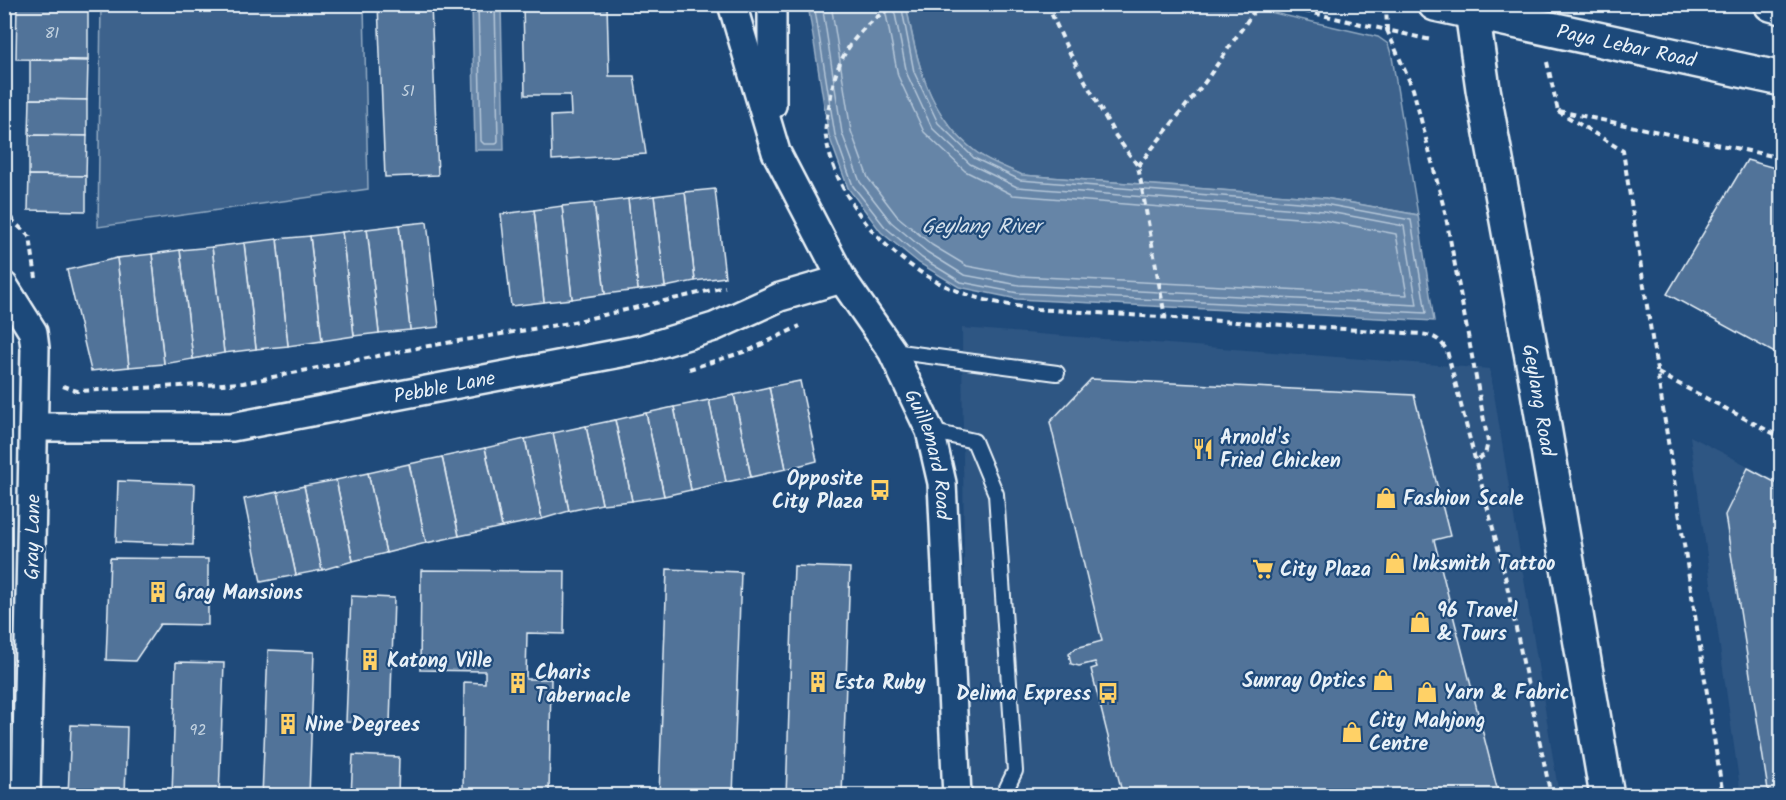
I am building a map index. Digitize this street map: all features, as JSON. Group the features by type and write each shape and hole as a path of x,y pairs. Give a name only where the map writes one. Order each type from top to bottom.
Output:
{"main road":[{"path":"1435,4 1472,9"},
{"path":"1771,4 1782,8"},
{"name":"Paya Lebar Road","path":"1472,9 1782,79"},
{"name":"Geylang Road","path":"1472,9 1483,89 1535,374 1602,789"}],"street":[{"name":"Guillemard Road","path":"732,4 776,152 842,279 892,351 930,431 942,483 957,795"},
{"name":"Guillemard Road","path":"772,4 771,94 776,152"},
{"name":"Pebble Lane","path":"34,427 232,427 642,349 714,327 780,297 842,279"},
{"name":"Gray Lane","path":"4,286 33,332 34,427 26,795"}],"lane":[{"path":"892,351 1057,373"},
{"path":"930,431 974,441 996,494 1015,771 1003,795"}],"path":[{"path":"898,4 865,26 848,46 833,81 825,135 841,186 874,232 913,267 931,279 974,297 1013,306 1434,335 1447,351 1504,570 1551,795"},
{"path":"1047,4 1067,48 1104,116 1138,166 1165,317"},
{"path":"1138,166 1210,75 1259,4"},
{"path":"1274,4 1387,30 1413,89 1445,212 1488,442 1485,455 1476,460"},
{"path":"1723,795 1623,151 1558,111 1782,158"},
{"path":"4,198 14,222 30,237 37,280"},
{"path":"61,385 77,391 243,383 422,347 569,322 728,287"},
{"path":"1658,372 1782,438"}],"shaded area":[{"path":"101,5 364,5 368,189 98,227"},
{"path":"906,5 1239,5 1378,37 1388,44 1392,57 1418,215 1325,198 1022,175 981,156 959,137 946,121 935,104 920,67"},
{"name":"City Plaza","path":"962,328 1490,369 1559,795 966,795"},
{"path":"1690,436 1781,483 1781,795 1741,795"}],"water":[{"path":"472,5 501,5 504,150 475,150"},
{"name":"Geylang River","path":"808,5 906,5 920,67 935,104 946,121 959,137 981,156 1022,175 1325,198 1418,215 1434,321 1017,299 959,287 919,263 881,232 848,188 829,136"}],"building":[{"path":"17,4 88,4 88,60 16,59"},
{"path":"378,4 431,4 438,175 385,177"},
{"path":"523,4 607,4 609,76 634,76 646,154 552,160 551,116 571,115 570,95 525,95"},
{"path":"30,60 88,61 87,100 30,99"},
{"path":"30,99 87,100 87,136 29,135"},
{"path":"29,135 87,136 86,176 29,175"},
{"path":"1747,160 1782,170 1782,357 1667,294"},
{"path":"29,175 86,176 86,211 28,210"},
{"path":"715,189 725,277 695,281 685,192"},
{"path":"685,192 695,281 665,287 654,196"},
{"path":"654,196 665,287 638,290 628,199"},
{"path":"628,199 638,290 605,294 594,203"},
{"path":"594,203 605,294 572,299 562,206"},
{"path":"562,206 572,299 544,302 534,210"},
{"path":"534,210 544,302 511,306 501,214"},
{"path":"427,222 439,327 410,330 399,225"},
{"path":"399,225 410,330 379,333 367,229"},
{"path":"367,229 379,333 354,336 342,232"},
{"path":"342,232 354,336 322,341 310,236"},
{"path":"310,236 322,341 288,346 277,239"},
{"path":"277,239 288,346 256,349 244,243"},
{"path":"244,243 256,349 224,353 212,247"},
{"path":"212,247 224,353 193,359 180,250"},
{"path":"180,250 193,359 164,364 152,254"},
{"path":"152,254 164,364 129,367 117,258"},
{"path":"117,258 129,367 91,371 67,270"},
{"name":"City Plaza","path":"1091,379 1414,395 1450,536 1434,540 1499,796 1123,796 1091,669 1097,667 1095,662 1079,666 1071,664 1069,654 1076,648 1102,641 1050,422"},
{"path":"800,381 817,461 786,469 769,387"},
{"path":"769,387 786,469 751,477 734,395"},
{"path":"734,395 751,477 726,482 709,400"},
{"path":"709,400 726,482 691,490 674,407"},
{"path":"674,407 691,490 664,496 646,413"},
{"path":"646,413 664,496 632,501 615,420"},
{"path":"615,420 632,501 602,504 586,426"},
{"path":"586,426 602,504 569,511 553,433"},
{"path":"553,433 569,511 542,519 525,439"},
{"path":"525,439 542,519 502,527 485,448"},
{"path":"485,448 502,527 459,536 442,457"},
{"path":"442,457 459,536 426,543 409,464"},
{"path":"409,464 426,543 386,553 368,473"},
{"path":"1748,468 1782,486 1782,796 1769,796 1725,515"},
{"path":"368,473 386,553 353,561 336,480"},
{"path":"336,480 353,561 322,570 304,486"},
{"path":"118,481 195,484 193,545 116,542"},
{"path":"304,486 322,570 296,575 278,492"},
{"path":"278,492 296,575 261,582 244,499"},
{"name":"Gray Mansions","path":"110,558 208,559 208,625 160,624 135,661 106,660"},
{"name":"Esta Ruby","path":"794,566 850,568 842,796 786,796"},
{"path":"667,569 741,572 733,796 659,796"},
{"name":"Charis Tabernacle","path":"421,570 565,571 564,634 527,633 526,679 551,679 549,796 463,796 464,682 485,683 485,671 420,670"},
{"name":"Katong Ville","path":"351,596 394,598 390,724 346,722"},
{"name":"Nine Degrees","path":"268,650 314,652 309,796 262,796"},
{"path":"176,662 224,663 219,796 172,796"},
{"path":"71,725 127,727 125,796 68,796"},
{"path":"353,755 399,757 398,796 351,796"}],"place":[{"name":"Arnold's Fried Chicken","path":"1203,449"},
{"name":"Opposite City Plaza","path":"880,490"},
{"name":"Fashion Scale","path":"1386,498"},
{"name":"Inksmith Tattoo","path":"1395,563"},
{"name":"City Plaza","path":"1263,569"},
{"name":"Gray Mansions","path":"158,592"},
{"name":"96 Travel & Tours","path":"1420,622"},
{"name":"Katong Ville","path":"370,660"},
{"name":"Sunray Optics","path":"1383,680"},
{"name":"Esta Ruby","path":"818,682"},
{"name":"Charis Tabernacle","path":"518,683"},
{"name":"Yarn & Fabric","path":"1427,692"},
{"name":"Delima Express","path":"1108,693"},
{"name":"Nine Degrees","path":"288,724"},
{"name":"City Mahjong Centre","path":"1352,732"}]}
